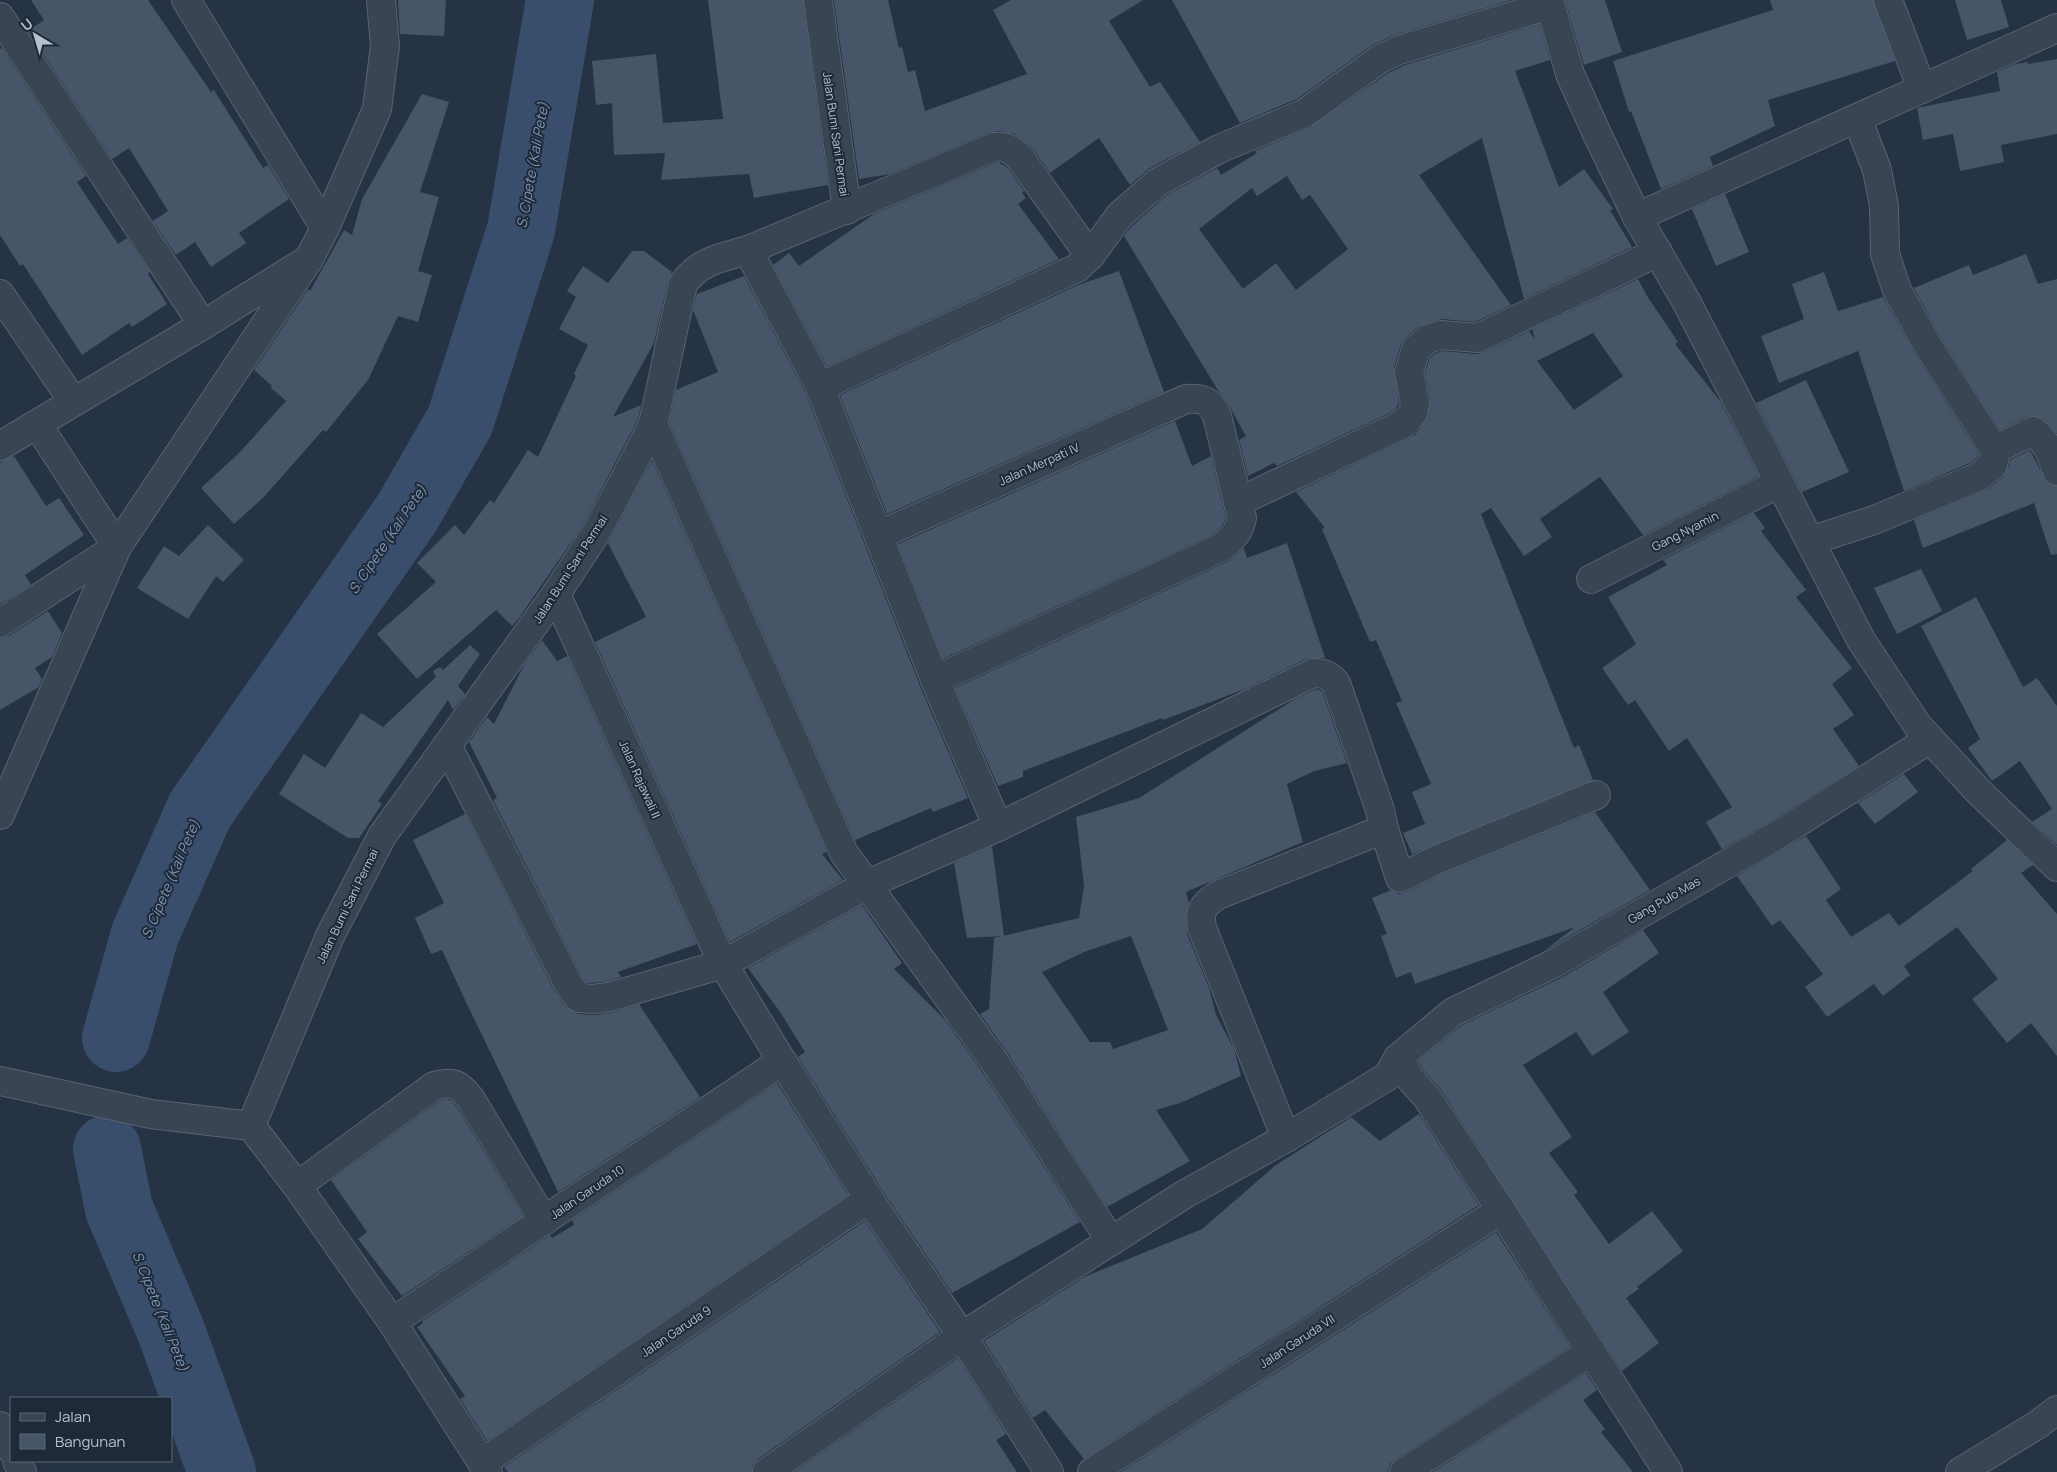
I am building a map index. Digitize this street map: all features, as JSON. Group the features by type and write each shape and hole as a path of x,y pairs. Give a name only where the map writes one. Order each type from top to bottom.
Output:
{"street":[{"path":"186,0 325,228"},
{"path":"0,816 117,547 309,259 325,228 377,109 385,46 381,0"},
{"name":"Jalan Bumi Sani Permai","path":"251,1126 334,927 382,836 556,594 596,533 653,424 684,284 692,272 706,262 748,250 847,210 818,0"},
{"path":"1888,0 1922,89"},
{"path":"820,387 1077,268 1090,256 1120,215 1158,182 1218,149 1305,113 1380,60 1399,50 1549,2 1570,74 1637,217 1686,301 1861,640 1918,726 1979,792 2057,867"},
{"path":"0,17 203,325"},
{"path":"1637,217 2057,28"},
{"path":"1857,118 1877,170 1884,206 1885,254 1897,290 1933,354 1987,438 1996,448"},
{"path":"847,210 994,147 1005,146 1020,158 1090,256"},
{"path":"748,250 820,387 935,680 998,827"},
{"path":"935,680 1222,547 1240,529 1242,518 1238,502 1403,424 1413,413 1415,403 1409,372 1416,349 1428,339 1441,335 1478,338 1658,252"},
{"path":"0,446 203,325 309,259"},
{"path":"0,294 74,401"},
{"name":"Jalan Merpati IV","path":"878,534 1186,399 1201,398 1213,407 1217,416 1238,502"},
{"path":"37,424 117,547"},
{"path":"653,424 844,853 994,1061 1111,1241"},
{"path":"1996,448 2033,430 2048,447 2057,471"},
{"path":"1810,541 1874,520 1978,478 1993,465 1996,448"},
{"name":"Gang Nyamin","path":"1592,579 1780,483"},
{"path":"0,623 117,547"},
{"name":"Jalan Rajawali II","path":"556,594 723,964 869,1199 962,1336 1049,1472"},
{"path":"447,745 569,985 579,998 593,999 609,997 723,964 868,884 998,827 1312,673 1323,673 1336,682 1380,810 1384,829 1400,878 1436,860 1596,795"},
{"name":"Gang Pulo Mas","path":"767,1472 962,1336 1185,1194 1286,1138 1388,1076 1398,1058 1453,1012 1553,964 1781,833 1930,739"},
{"path":"1286,1138 1202,928 1200,916 1205,904 1218,894 1384,829"},
{"path":"1398,1058 1412,1081 1426,1096 1501,1210 1668,1472"},
{"name":"Jalan Garuda 10","path":"392,1322 782,1061"},
{"path":"0,1081 151,1114 251,1126 297,1186 392,1322 485,1467"},
{"path":"297,1186 434,1086 447,1082 460,1085 470,1098 544,1221"},
{"name":"Jalan Garuda 9","path":"485,1467 869,1199"},
{"name":"Jalan Garuda VII","path":"1092,1472 1501,1210"},
{"path":"1404,1472 1592,1351"},
{"path":"1960,1472 2037,1425 2057,1410"},
{"path":"0,1426 10,1447"}],"building":[{"path":"31,0 148,0 211,92 214,90 263,168 268,165 289,199 239,233 246,243 211,267 195,242 176,255 153,221 168,211 129,148 112,159 28,31 44,20"},
{"path":"398,0 446,0 444,36 400,34"},
{"path":"708,0 803,0 828,185 754,198 749,174 661,180 665,153 614,155 612,103 596,105 592,61 656,54 663,123 723,119"},
{"path":"834,0 888,0 899,48 902,47 908,72 915,70 925,111 1027,74 993,10 1011,0 1143,0 1109,21 1150,87 1160,82 1200,142 1150,168 1130,185 1099,138 1050,173 1033,149 1024,141 1014,134 999,131 988,133 890,174 859,179"},
{"path":"1172,0 1512,0 1392,36 1371,46 1297,99 1240,123"},
{"path":"1565,0 1605,0 1622,52 1584,65"},
{"path":"1770,0 1873,0 1895,61 1768,100 1775,126 1710,157 1713,166 1661,189 1631,111 1629,112 1613,61 1773,10"},
{"path":"1955,0 2001,0 2009,27 1967,40"},
{"path":"1540,24 1550,60 1515,71 1559,187 1584,169 1613,209 1610,210 1632,247 1524,299 1482,138 1419,175 1511,305 1475,322 1442,319 1418,327 1401,344 1394,367 1399,403 1394,411 1277,466 1274,463 1248,476 1239,440 1246,436 1124,236 1132,226 1167,195 1217,168 1221,175 1257,153 1255,151 1311,127 1388,73 1405,65","holes":["1287,176 1302,200 1310,195 1348,249 1296,290 1276,263 1243,289 1199,229 1252,188 1257,196"]},
{"path":"2,48 86,176 77,182 118,244 127,238 150,272 148,274 167,304 132,327 129,323 82,355 23,264 20,266 0,235 0,49"},
{"path":"2057,59 2057,134 2001,145 2004,162 1960,171 1953,134 1923,140 1917,108 2000,91 1997,72 2015,64 2028,62 2028,64"},
{"path":"422,94 449,102 420,192 439,197 418,271 432,275 418,322 398,316 368,380 326,432 323,430 263,498 234,524 201,488 240,452 286,401 254,370 308,289 310,291 344,230 352,235 362,199"},
{"path":"998,162 1008,168 1024,191 1022,193 1026,198 1018,204 1059,259 827,367 773,265 789,253 799,266 874,214"},
{"path":"1725,194 1749,252 1716,266 1692,209"},
{"path":"632,251 644,251 672,272 668,281 654,343 613,417 641,405 638,419 583,525 519,618 512,626 496,610 417,679 377,634 436,582 417,563 455,525 464,535 490,500 494,503 528,450 538,457 576,376 574,374 588,345 559,329 576,297 567,291 583,266 608,283"},
{"path":"2026,254 2038,284 2057,279 2057,434 2043,419 2034,416 2026,417 2000,430 1941,338 1914,288 1969,265 1973,275"},
{"path":"1119,271 1164,392 887,514 840,395 1078,285"},
{"path":"1824,272 1838,311 1883,297 1915,354 1979,456 1970,463 1904,491 1858,351 1779,383 1761,336 1804,319 1792,284"},
{"path":"744,276 806,394 920,686 968,798 933,812 931,808 855,840 669,422 676,390 718,372 693,310 697,294"},
{"path":"1638,279 1647,296 1678,342 1675,344 1720,401 1759,476 1643,535 1600,477 1540,519 1552,537 1524,556 1491,508 1481,514 1574,748 1579,745 1593,780 1412,854 1403,833 1425,824 1412,792 1431,784 1396,703 1402,701 1376,640 1370,642 1322,529 1325,528 1296,492 1415,435 1428,416 1430,400 1425,373 1430,358 1436,353 1443,351 1477,354 1529,331 1535,340 1532,329","holes":["1593,333 1623,376 1574,410 1537,361"]},
{"path":"1806,380 1849,472 1802,492 1756,403"},
{"path":"1175,421 1192,466 1211,456 1226,518 1221,527 1214,534 943,659 898,544"},
{"path":"2030,450 2047,483 2057,486 2057,554 2051,555 2034,503 1923,548 1914,520 1988,489 2003,477 2010,460"},
{"path":"14,456 46,506 59,498 84,535 25,575 31,585 0,604 0,462"},
{"path":"652,460 827,852 822,854 843,880 730,942 595,642 646,617 608,543"},
{"path":"1754,513 1765,528 1761,531 1806,590 1796,597 1852,668 1832,684 1854,715 1833,729 1859,766 1773,820 1722,849 1706,822 1732,807 1687,738 1669,751 1635,700 1628,705 1602,668 1636,644 1608,597 1667,565 1663,560"},
{"path":"208,525 244,560 223,582 216,576 188,619 137,588 164,546 179,556"},
{"path":"1287,543 1325,658 1306,659 1245,689 1163,720 1162,718 1023,771 1023,777 998,786 955,688 1229,561 1244,548 1247,558"},
{"path":"1921,569 1942,611 1897,634 1874,588"},
{"path":"1976,597 2023,687 2037,678 2057,706 2057,845 2032,822 2052,809 2020,761 1992,781 1968,748 1980,739 1921,626"},
{"path":"48,611 62,633 52,657 35,668 42,679 39,687 0,710 0,638 9,636"},
{"path":"542,640 557,661 567,656 697,944 618,972 621,977 606,982 587,983 582,977 493,800 497,798 469,742 487,717 494,724 524,665"},
{"path":"470,645 480,654 458,686 465,694 453,710 448,700 378,801 382,804 359,838 348,838 279,794 304,754 325,768 361,713 383,727 436,677 433,671 440,667 443,670"},
{"path":"1316,689 1322,691 1347,763 1314,771 1287,784 1303,842 1186,892 1189,903 1186,917 1187,934 1209,988 1216,1015 1234,1049 1241,1076 1180,1103 1156,1110 1190,1161 1107,1207 1007,1052 980,1014 989,1009 994,938 1079,918 1084,886 1076,817 1139,798 1295,699","holes":["1131,936 1168,1030 1113,1049 1110,1042 1090,1042 1042,972 1084,952"]},
{"path":"1904,774 1918,792 1875,824 1858,803"},
{"path":"1595,812 1650,890 1544,951 1575,927 1415,984 1411,972 1396,978 1381,936 1387,934 1372,898 1391,890 1399,894 1407,892 1442,874"},
{"path":"465,814 555,992 567,1008 578,1014 595,1015 639,1004 700,1097 558,1192 442,950 431,954 415,918 444,903 413,840"},
{"path":"1806,836 1841,889 1826,900 1851,937 1889,913 1899,926 1973,871 1971,869 2007,840 2033,865 2021,873 2057,914 2057,1056 2031,1023 2007,1043 1972,999 1998,979 1957,927 1904,966 1910,975 1883,996 1874,984 1827,1017 1805,987 1823,974 1780,920 1772,926 1737,876"},
{"path":"992,846 1004,936 967,938 954,863"},
{"path":"862,905 902,963 894,969 945,1020 981,1070 1080,1222 952,1293 882,1190 798,1057 805,1052 780,1012 748,968"},
{"path":"1643,930 1659,953 1603,992 1629,1032 1592,1056 1576,1032 1523,1065 1572,1137 1549,1153 1578,1192 1574,1195 1609,1244 1652,1211 1683,1251 1626,1298 1659,1343 1622,1371 1439,1087 1418,1061 1462,1025 1561,978"},
{"path":"777,1083 848,1195 487,1441 460,1399 465,1396 417,1327 423,1323 422,1321 550,1235 552,1238 574,1225 572,1220"},
{"path":"447,1099 452,1101 457,1107 523,1216 402,1296 358,1239 367,1232 331,1180 441,1100"},
{"path":"1419,1114 1479,1205 1084,1459 1045,1410 1033,1418 984,1341 1084,1277 1202,1229 1276,1165 1351,1117 1380,1141"},
{"path":"865,1221 940,1332 758,1459 753,1465 752,1472 508,1472 504,1467"},
{"path":"1496,1232 1570,1347 1396,1459 1390,1464 1388,1472 1121,1472"},
{"path":"958,1358 1006,1434 996,1440 1017,1472 794,1472"},
{"path":"1586,1373 1597,1390 1583,1400 1605,1429 1601,1432 1633,1472 1433,1472"}],"waterway":[{"name":"S. Cipete (Kali Pete)","path":"116,1038 145,934 200,810 407,513 460,421 521,230 560,0"},
{"name":"S. Cipete (Kali Pete)","path":"107,1149 119,1209 171,1331 222,1472"}]}
